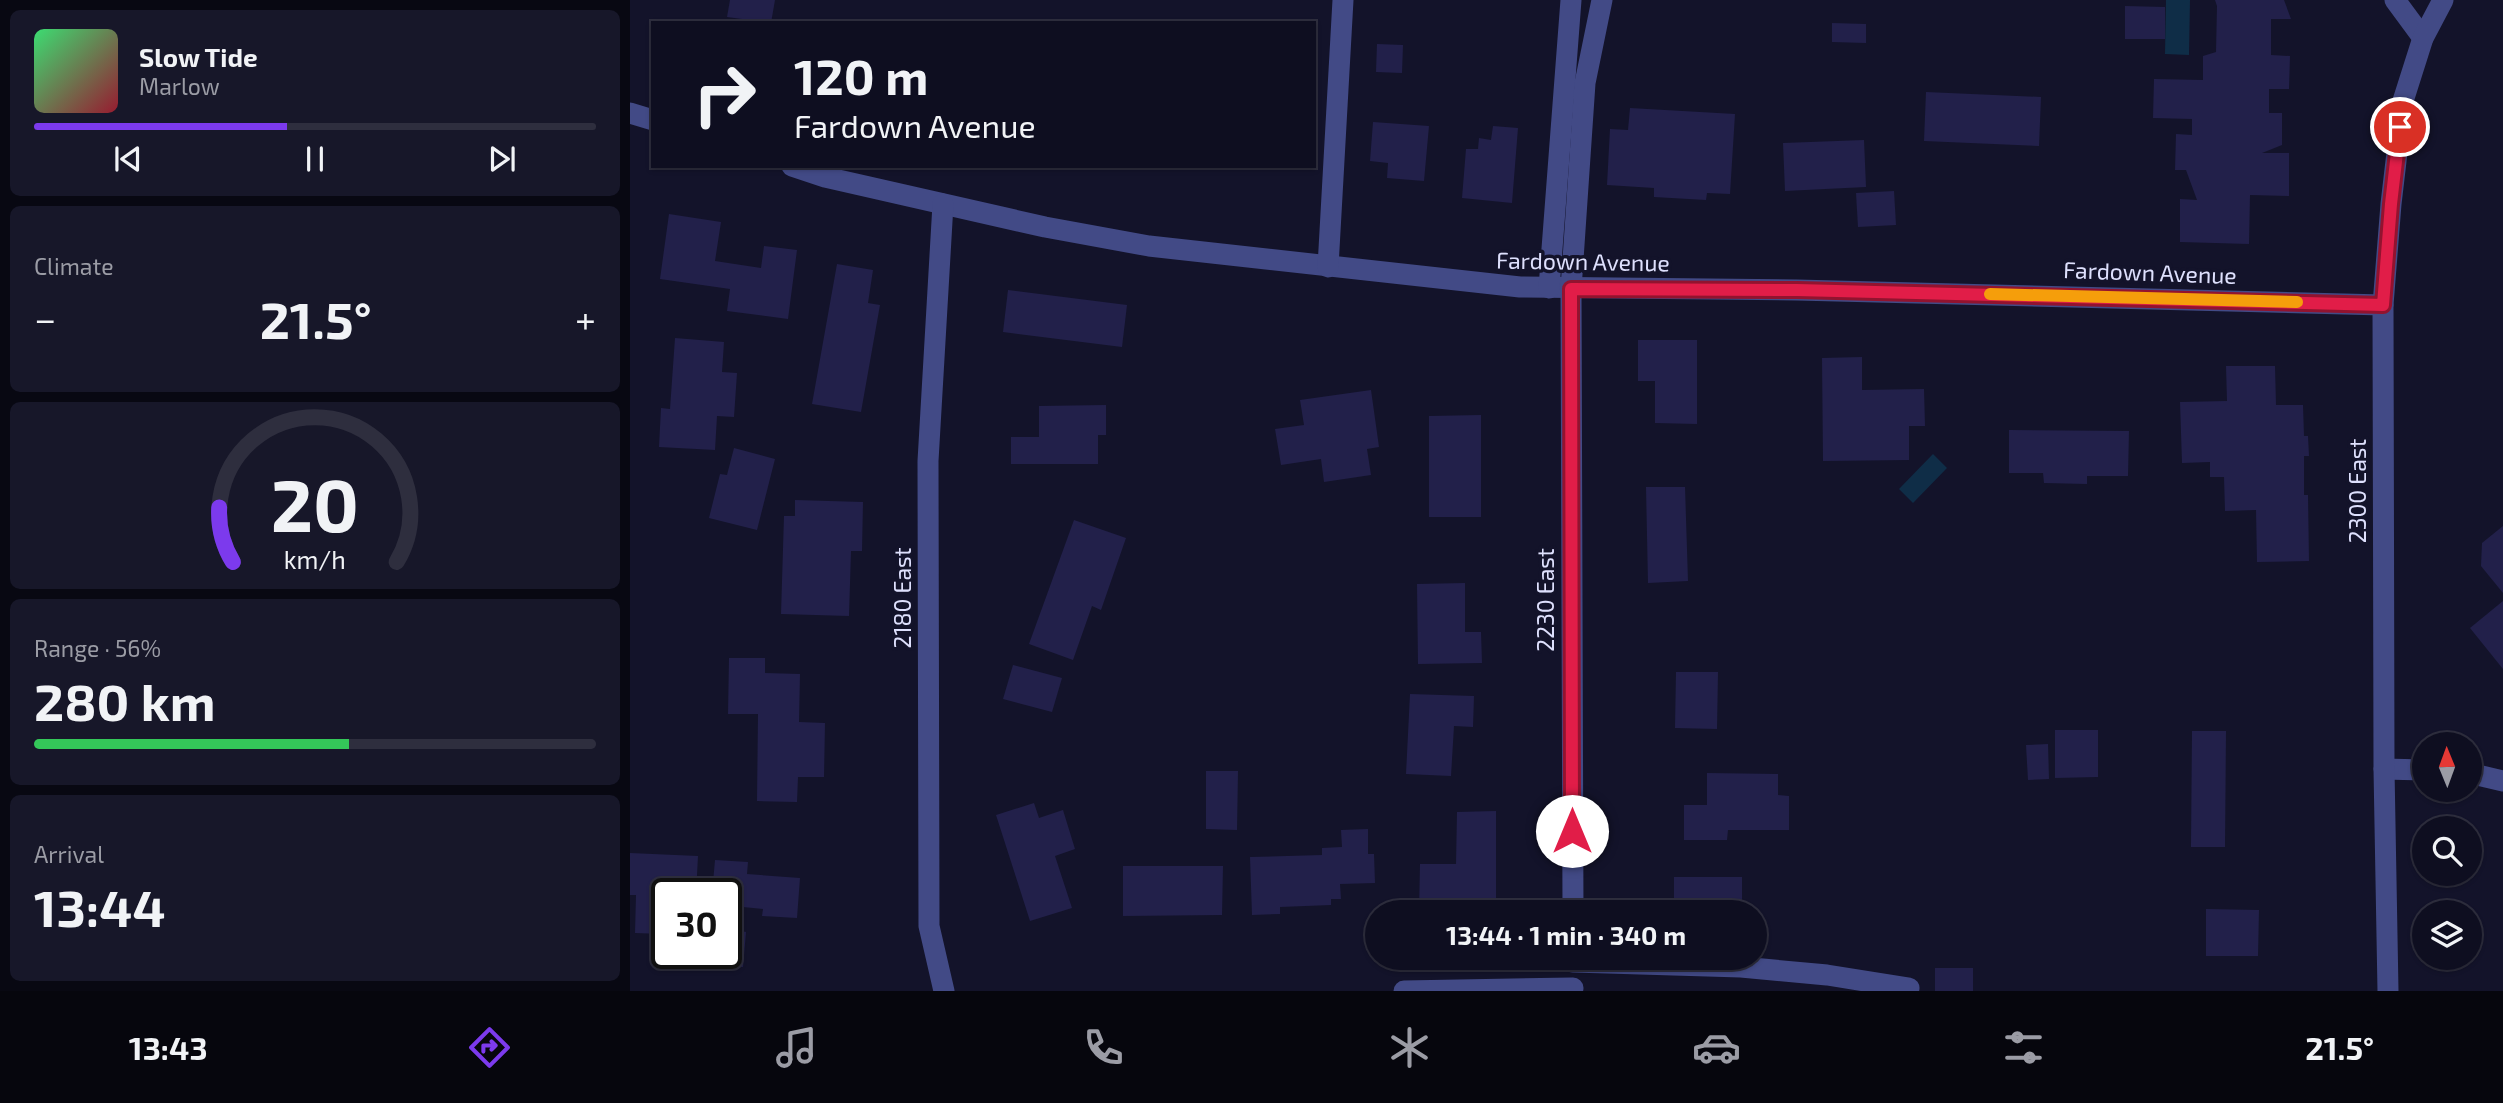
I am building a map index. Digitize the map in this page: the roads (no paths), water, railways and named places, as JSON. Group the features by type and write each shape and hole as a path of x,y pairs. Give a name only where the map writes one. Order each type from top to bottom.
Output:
{"street":[{"path":"1328,267 1343,0"},
{"path":"1560,288 1571,0"},
{"path":"1560,288 1585,83 1602,0"},
{"path":"2395,0 2423,38"},
{"name":"2300 East","path":"2388,991 2384,769 2383,305 2403,101 2423,38 2443,0"},
{"path":"630,113 651,119"},
{"name":"Fardown Avenue","path":"798,168 825,177 1045,227 1149,246 1472,283 1560,288 1811,290 2383,305"},
{"name":"2180 East","path":"943,204 928,461 928,748 929,926 944,991"},
{"name":"2230 East","path":"1560,288 1573,900"},
{"path":"2384,769 2412,770"},
{"path":"2482,776 2503,781"},
{"path":"1767,969 1827,975 1909,988"},
{"path":"1404,991 1573,990 1573,970"}],"water":[{"path":"2166,0 2190,0 2189,55 2165,54"},
{"path":"1933,454 1947,468 1913,503 1899,489"}]}
